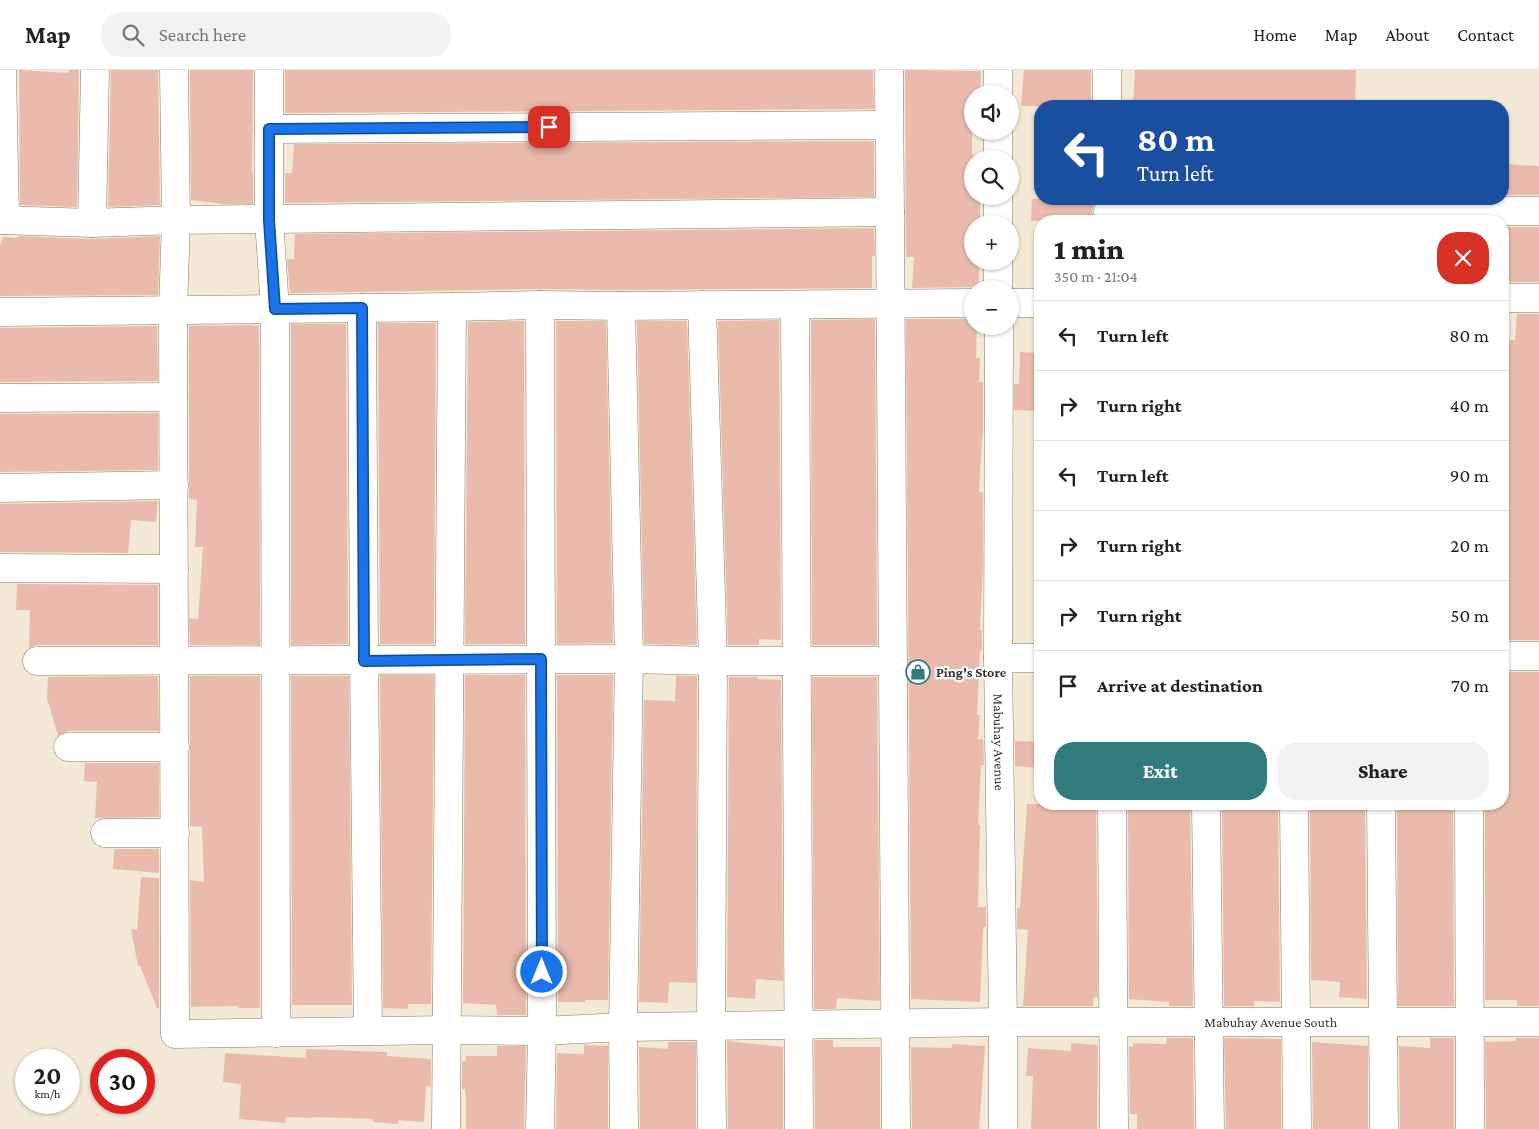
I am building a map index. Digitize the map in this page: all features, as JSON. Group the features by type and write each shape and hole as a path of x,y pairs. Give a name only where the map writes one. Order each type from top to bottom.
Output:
{"street":[{"path":"2,70 3,220 92,223 176,220 890,212"},
{"path":"92,223 95,70"},
{"path":"105,833 174,833 173,310 176,220 174,70"},
{"path":"269,70 269,220 275,309 276,1033"},
{"path":"889,70 896,1129"},
{"path":"998,70 998,85"},
{"path":"1107,70 1107,100"},
{"path":"269,129 889,125"},
{"path":"1108,211 1539,211"},
{"path":"1509,298 1539,298"},
{"path":"1019,303 1034,302"},
{"path":"0,312 540,305 702,306 964,303"},
{"path":"540,305 542,1031 540,1129"},
{"path":"795,305 799,1129"},
{"path":"621,306 629,659 623,1027 624,1129"},
{"path":"702,306 713,661 712,1129"},
{"path":"446,1129 452,307"},
{"path":"362,308 368,1031"},
{"name":"Mabuhay Avenue","path":"998,335 998,658 1003,1129"},
{"path":"0,398 173,397"},
{"path":"0,488 174,485"},
{"path":"0,568 174,569"},
{"path":"1509,656 1539,656"},
{"path":"998,658 1034,658"},
{"path":"37,662 541,659 713,661 893,660"},
{"path":"68,747 174,747"},
{"path":"1112,810 1114,1129"},
{"path":"1206,810 1210,1129"},
{"path":"1294,810 1297,1129"},
{"path":"1382,810 1384,1129"},
{"path":"1469,810 1470,1129"},
{"name":"Mabuhay Avenue South","path":"174,833 175,1034 447,1030 542,1031 623,1027 1114,1021 1539,1022"}],"building":[{"path":"19,70 68,73 69,70 79,70 77,207 20,205"},
{"path":"111,70 158,70 160,205 108,207"},
{"path":"190,70 253,70 253,204 223,204 191,200"},
{"path":"285,70 873,70 874,109 285,113"},
{"path":"905,70 981,71 980,85 964,85 964,140 972,140 972,150 964,150 964,205 980,205 980,215 964,215 964,270 979,270 978,280 964,280 964,287 912,288 914,257 906,257"},
{"path":"1024,70 1091,70 1091,100 1034,100 1034,106 1021,106"},
{"path":"1135,70 1356,70 1355,100 1133,100"},
{"path":"874,141 874,197 285,203 285,173 292,173 294,144"},
{"path":"1509,164 1539,166 1539,195 1509,195"},
{"path":"1032,199 1034,199 1034,205 1094,205 1093,215 1034,215 1034,221 1031,221"},
{"path":"1509,227 1539,227 1539,282 1509,282"},
{"path":"874,228 875,256 872,256 872,288 540,289 290,293 287,259 294,259 295,234"},
{"path":"17,236 91,239 160,236 158,295 0,296 0,246 3,237 17,238"},
{"path":"1517,314 1539,314 1539,640 1509,640 1509,340 1515,340"},
{"path":"875,319 877,645 812,645 811,320"},
{"path":"906,319 964,319 964,335 977,335 976,358 980,358 979,382 983,382 983,437 979,492 983,492 983,566 980,630 982,631 982,651 980,651 977,715 980,715 978,739 983,739 984,765 981,765 978,825 980,825 978,907 986,907 986,927 983,930 980,1002 911,999"},
{"path":"779,320 781,640 759,639 759,645 728,645 718,321"},
{"path":"524,321 525,644 465,644 468,322"},
{"path":"556,321 606,321 613,643 557,644"},
{"path":"637,321 687,321 697,645 644,644"},
{"path":"378,323 436,323 434,644 380,644"},
{"path":"291,324 346,324 348,644 291,645"},
{"path":"157,326 158,381 0,382 0,328"},
{"path":"189,326 259,326 260,645 190,645 189,618 198,619 203,547 195,547 197,500 189,499"},
{"path":"1020,352 1034,353 1034,411 1014,410 1014,384 1019,384"},
{"path":"158,413 158,470 0,472 0,414"},
{"path":"158,501 156,522 131,520 128,553 0,552 0,504"},
{"path":"17,584 158,585 158,645 37,645 29,648 30,610 16,610"},
{"path":"1509,672 1539,672 1539,1006 1517,1006 1517,1000 1485,1000 1485,810 1509,810"},
{"path":"380,675 434,675 431,1004 408,1004 408,1009 383,1008"},
{"path":"465,675 525,675 526,1015 497,1015 496,1005 463,1003"},
{"path":"557,675 613,675 608,1000 558,1002"},
{"path":"158,676 159,731 68,731 58,736 47,698 48,677"},
{"path":"190,676 260,676 260,1008 238,1008 238,1006 191,1007 190,880 204,882 202,827 190,826"},
{"path":"291,676 349,676 352,1005 292,1005"},
{"path":"676,676 697,676 696,983 669,982 668,1003 639,1002 644,700 675,701"},
{"path":"729,677 758,677 758,679 781,680 783,981 756,979 755,999 727,997"},
{"path":"812,677 877,677 880,998 879,1001 837,998 836,1009 814,1009"},
{"path":"1015,741 1034,742 1034,768 1015,766"},
{"path":"85,763 159,763 159,817 95,818 97,782 84,781"},
{"path":"1027,804 1034,804 1034,810 1096,810 1098,997 1094,997 1093,1006 1023,1006 1028,930 1017,929 1017,908 1020,908"},
{"path":"1128,810 1190,810 1193,1006 1169,1006 1169,1002 1129,999"},
{"path":"1222,810 1278,810 1280,1002 1254,1001 1254,1006 1224,1006"},
{"path":"1310,810 1365,810 1367,999 1339,997 1340,982 1311,980"},
{"path":"1397,810 1453,810 1454,1006 1398,1006"},
{"path":"114,849 159,849 159,873 113,869"},
{"path":"141,877 159,878 159,1008 157,1008 140,966 138,966 131,929 137,930"},
{"path":"1167,1038 1193,1038 1194,1129 1137,1129 1137,1114 1130,1114 1129,1046 1133,1047 1133,1043 1166,1044"},
{"path":"1224,1038 1281,1039 1281,1129 1226,1129"},
{"path":"1430,1038 1454,1038 1454,1129 1400,1129 1399,1046 1430,1048"},
{"path":"1516,1038 1539,1038 1539,1129 1486,1129 1485,1042 1516,1041"},
{"path":"814,1040 833,1040 833,1047 880,1047 880,1129 815,1129"},
{"path":"727,1041 783,1047 783,1129 728,1129"},
{"path":"668,1042 696,1042 696,1129 640,1129 639,1047 668,1049"},
{"path":"1312,1042 1368,1046 1368,1129 1313,1129"},
{"path":"1071,1043 1098,1045 1097,1129 1031,1129 1033,1076 1026,1076 1028,1048 1071,1051"},
{"path":"952,1044 985,1046 979,1129 912,1129 911,1047 952,1048"},
{"path":"584,1045 608,1046 608,1129 556,1129 557,1053 584,1054"},
{"path":"497,1046 526,1046 524,1129 466,1129 466,1098 465,1089 462,1089 462,1061 466,1061 466,1056 497,1056"},
{"path":"306,1049 387,1052 387,1056 431,1059 431,1087 426,1086 424,1122 398,1120 398,1124 373,1122 373,1119 286,1117 285,1123 239,1119 241,1084 223,1082 225,1053 306,1058"}],"place":[{"name":"Ping's Store","path":"918,672"}],"route":[{"path":"542,972 541,659 364,661 362,308 275,309 269,220 269,129 549,127"}]}
